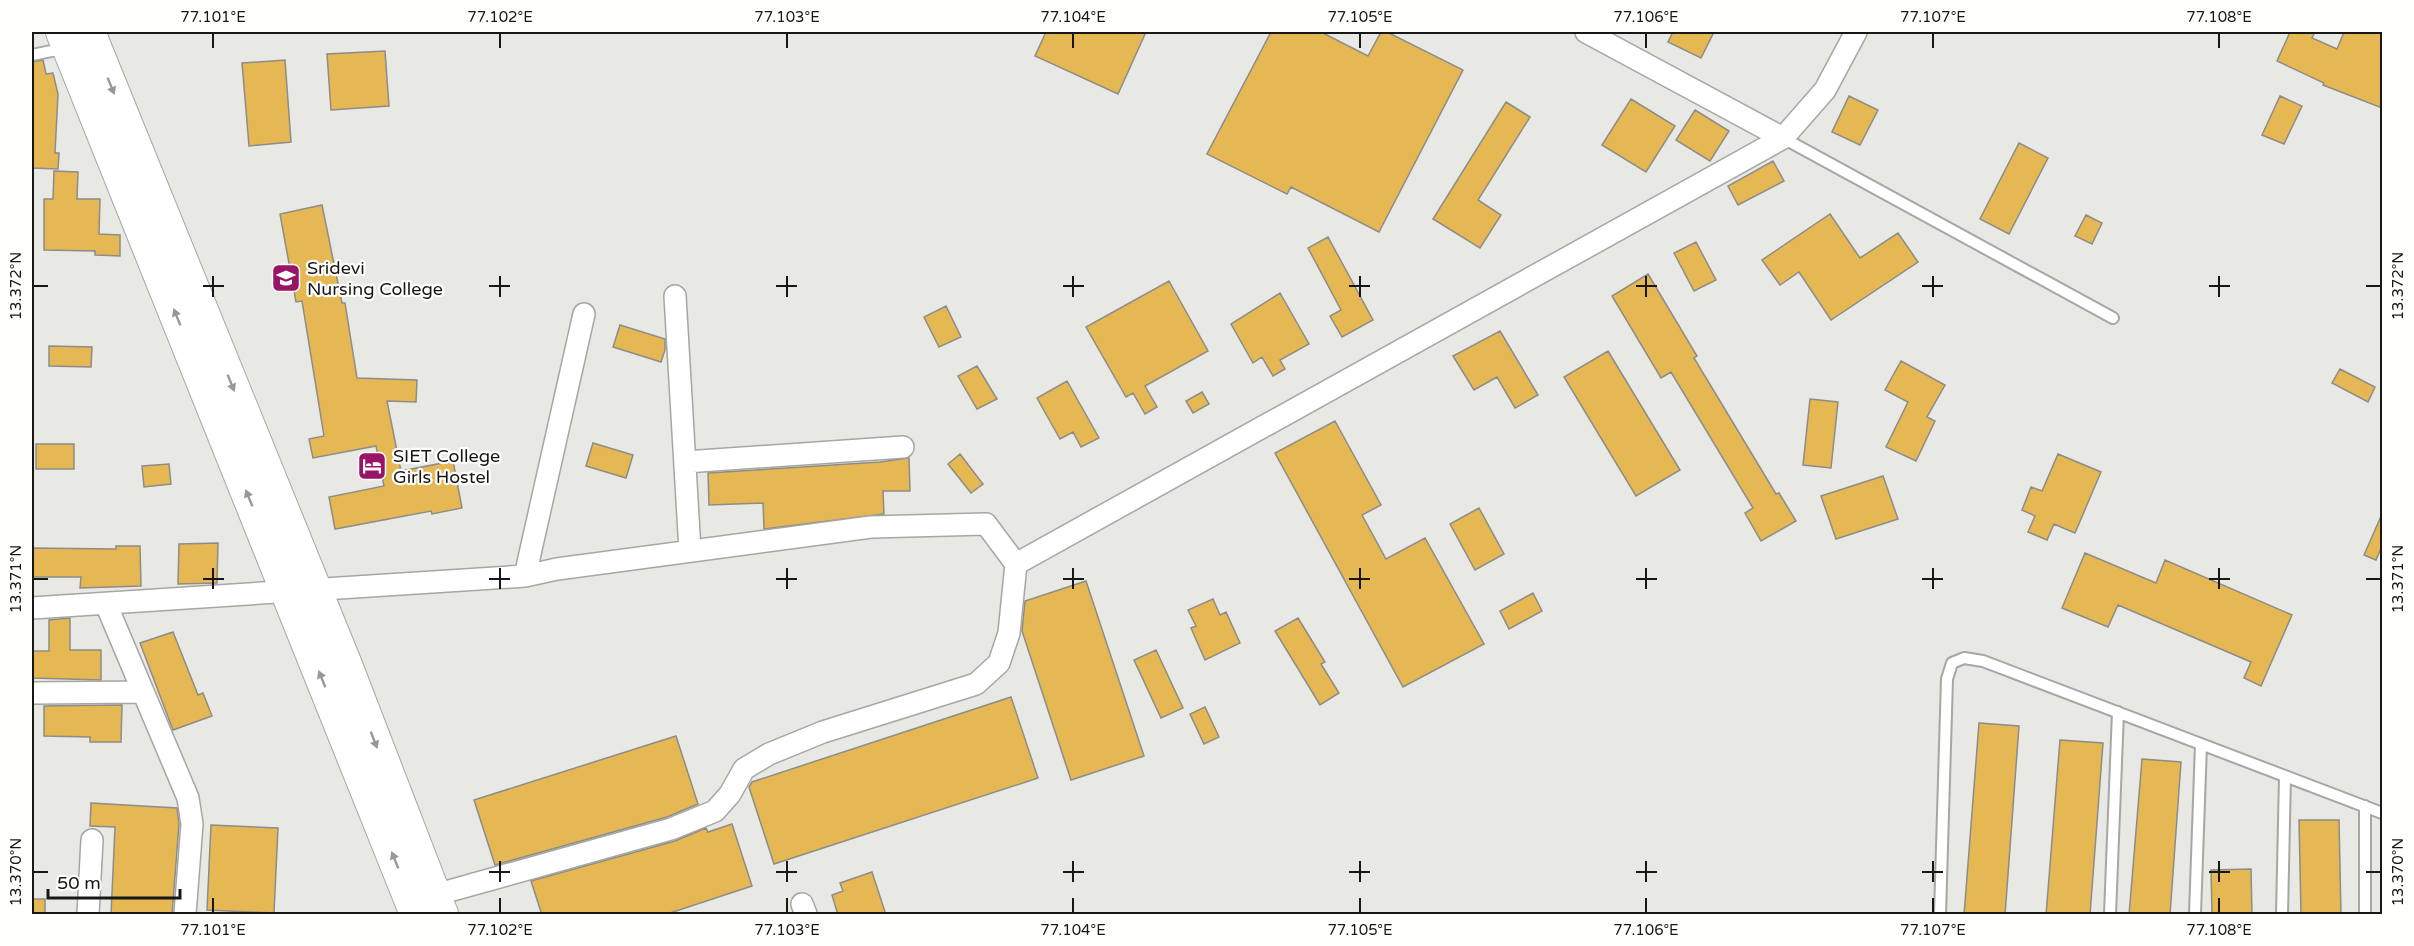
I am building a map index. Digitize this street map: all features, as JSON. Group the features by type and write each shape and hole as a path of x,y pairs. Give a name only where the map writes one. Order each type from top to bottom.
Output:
{"main road":[{"path":"71,35 301,591 426,906"}],"street":[{"path":"1586,32 1783,138"},
{"path":"1016,564 1783,138 1825,90 1856,32"},
{"path":"675,296 690,551"},
{"path":"525,576 584,314"},
{"path":"684,462 903,447"},
{"path":"32,608 525,576 870,526 986,524 1016,564 1009,633 999,663 976,684 823,732 769,754 744,769 716,811 671,829 426,906"},
{"path":"106,604 191,810 185,915"},
{"path":"32,693 143,692"},
{"path":"88,915 92,840"}],"lane":[{"path":"32,55 71,35"},
{"path":"1783,138 2113,318"},
{"path":"1940,915 1947,679 1952,663 1964,658 1983,661 2382,813"},
{"path":"2110,915 2118,712"},
{"path":"2195,915 2200,744"},
{"path":"2282,915 2285,776"},
{"path":"2365,806 2365,915"}],"building":[{"path":"1046,32 1146,32 1118,94 1035,56"},
{"path":"1271,32 1321,32 1368,56 1381,32 1387,32 1463,70 1379,232 1291,187 1287,194 1207,154"},
{"path":"1673,32 1714,32 1701,58 1668,42"},
{"path":"2290,32 2315,32 2312,38 2337,49 2344,32 2382,32 2382,108 2323,85 2324,83 2277,61"},
{"path":"385,51 389,106 331,110 327,54"},
{"path":"43,60 46,74 53,73 58,94 55,153 59,153 58,169 32,168 32,62"},
{"path":"285,60 291,142 249,146 242,63"},
{"path":"1849,96 1878,110 1860,145 1832,132"},
{"path":"2280,96 2302,106 2284,144 2262,135"},
{"path":"1631,99 1675,126 1646,172 1602,145"},
{"path":"1506,102 1530,117 1478,200 1501,215 1480,248 1433,219"},
{"path":"1695,110 1729,131 1710,161 1676,140"},
{"path":"2019,143 2048,158 2009,234 1980,219"},
{"path":"1773,161 1784,181 1738,205 1728,186"},
{"path":"54,171 78,172 77,199 100,199 99,234 120,235 120,256 95,255 95,251 44,250 44,199 53,199"},
{"path":"322,205 342,303 345,303 357,378 417,380 416,402 387,401 401,471 453,461 462,508 432,514 431,511 335,529 329,497 384,486 376,446 313,458 309,439 324,436 302,301 296,302 280,214"},
{"path":"1830,214 1860,258 1898,233 1918,262 1831,320 1799,272 1780,285 1762,260"},
{"path":"2086,215 2102,223 2092,244 2075,236"},
{"path":"1328,237 1373,320 1342,337 1330,316 1341,310 1308,248"},
{"path":"1696,242 1716,280 1694,291 1674,253"},
{"path":"1648,274 1697,356 1694,358 1776,494 1779,493 1796,521 1761,541 1745,513 1753,508 1671,372 1661,378 1612,296"},
{"path":"1169,281 1208,351 1145,386 1157,407 1145,414 1133,393 1126,397 1086,327"},
{"path":"1280,293 1309,344 1280,360 1285,369 1273,376 1262,357 1253,363 1231,324"},
{"path":"946,306 961,337 939,347 924,317"},
{"path":"620,325 665,339 665,350 661,362 613,347"},
{"path":"1500,331 1538,395 1515,408 1497,377 1474,390 1453,356"},
{"path":"49,346 92,347 91,367 49,366"},
{"path":"1608,351 1680,470 1636,496 1564,377"},
{"path":"1901,361 1945,385 1927,417 1935,421 1916,461 1886,447 1908,402 1885,390"},
{"path":"977,366 997,399 977,409 958,376"},
{"path":"2340,369 2375,387 2368,402 2332,383"},
{"path":"1067,381 1099,438 1081,447 1073,432 1060,439 1037,398"},
{"path":"1202,392 1209,404 1193,413 1186,401"},
{"path":"1810,399 1838,402 1831,468 1803,465"},
{"path":"1335,421 1381,505 1362,515 1386,559 1425,538 1484,644 1403,687 1275,453"},
{"path":"593,443 633,455 626,478 586,466"},
{"path":"36,444 74,444 74,469 36,469"},
{"path":"960,454 983,484 971,493 948,464"},
{"path":"2058,454 2101,472 2075,533 2054,524 2047,540 2028,532 2035,516 2022,510 2031,487 2042,491"},
{"path":"909,458 910,491 883,491 884,514 764,529 763,503 709,505 708,473 880,462"},
{"path":"169,464 171,484 144,487 142,466"},
{"path":"1883,476 1898,519 1836,539 1821,496"},
{"path":"1479,508 1504,554 1475,570 1450,524"},
{"path":"2382,514 2382,546 2376,560 2364,555"},
{"path":"218,543 217,583 178,584 179,544"},
{"path":"116,546 140,546 141,586 80,588 81,577 32,577 32,548 116,549"},
{"path":"2085,553 2156,583 2165,560 2292,615 2261,686 2244,678 2251,662 2118,605 2108,627 2062,608"},
{"path":"1086,581 1144,756 1071,780 1022,631 1025,601"},
{"path":"1533,593 1542,611 1509,629 1500,611"},
{"path":"1213,599 1220,615 1226,612 1240,643 1205,660 1191,628 1196,626 1188,610"},
{"path":"70,618 70,650 101,650 101,680 32,678 32,651 49,651 49,620"},
{"path":"1298,618 1325,662 1321,664 1339,693 1320,705 1275,631"},
{"path":"173,632 198,695 203,693 212,716 173,730 140,643"},
{"path":"1156,650 1183,708 1161,718 1134,660"},
{"path":"1011,697 1038,778 774,864 749,787 752,782"},
{"path":"122,705 121,742 90,742 90,737 44,736 44,706"},
{"path":"1205,707 1219,737 1204,744 1190,714"},
{"path":"1979,723 2019,726 2005,915 1964,915"},
{"path":"676,736 698,804 667,817 495,865 474,800"},
{"path":"2060,740 2103,743 2090,915 2046,915"},
{"path":"2142,759 2181,762 2170,915 2129,915"},
{"path":"91,803 177,808 179,824 172,915 111,915 115,827 90,826"},
{"path":"2299,820 2339,820 2341,915 2301,915"},
{"path":"732,824 752,886 664,915 542,915 531,881 675,841 706,828 708,832"},
{"path":"211,825 278,828 274,913 207,910"},
{"path":"2251,869 2252,915 2212,915 2211,870"},
{"path":"872,872 886,915 838,915 832,895 843,891 840,883"},
{"path":"32,899 45,899 45,915 32,915"}],"place":[{"name":"Sridevi Nursing College","path":"286,278"},
{"name":"SIET College Girls Hostel","path":"372,466"}]}
